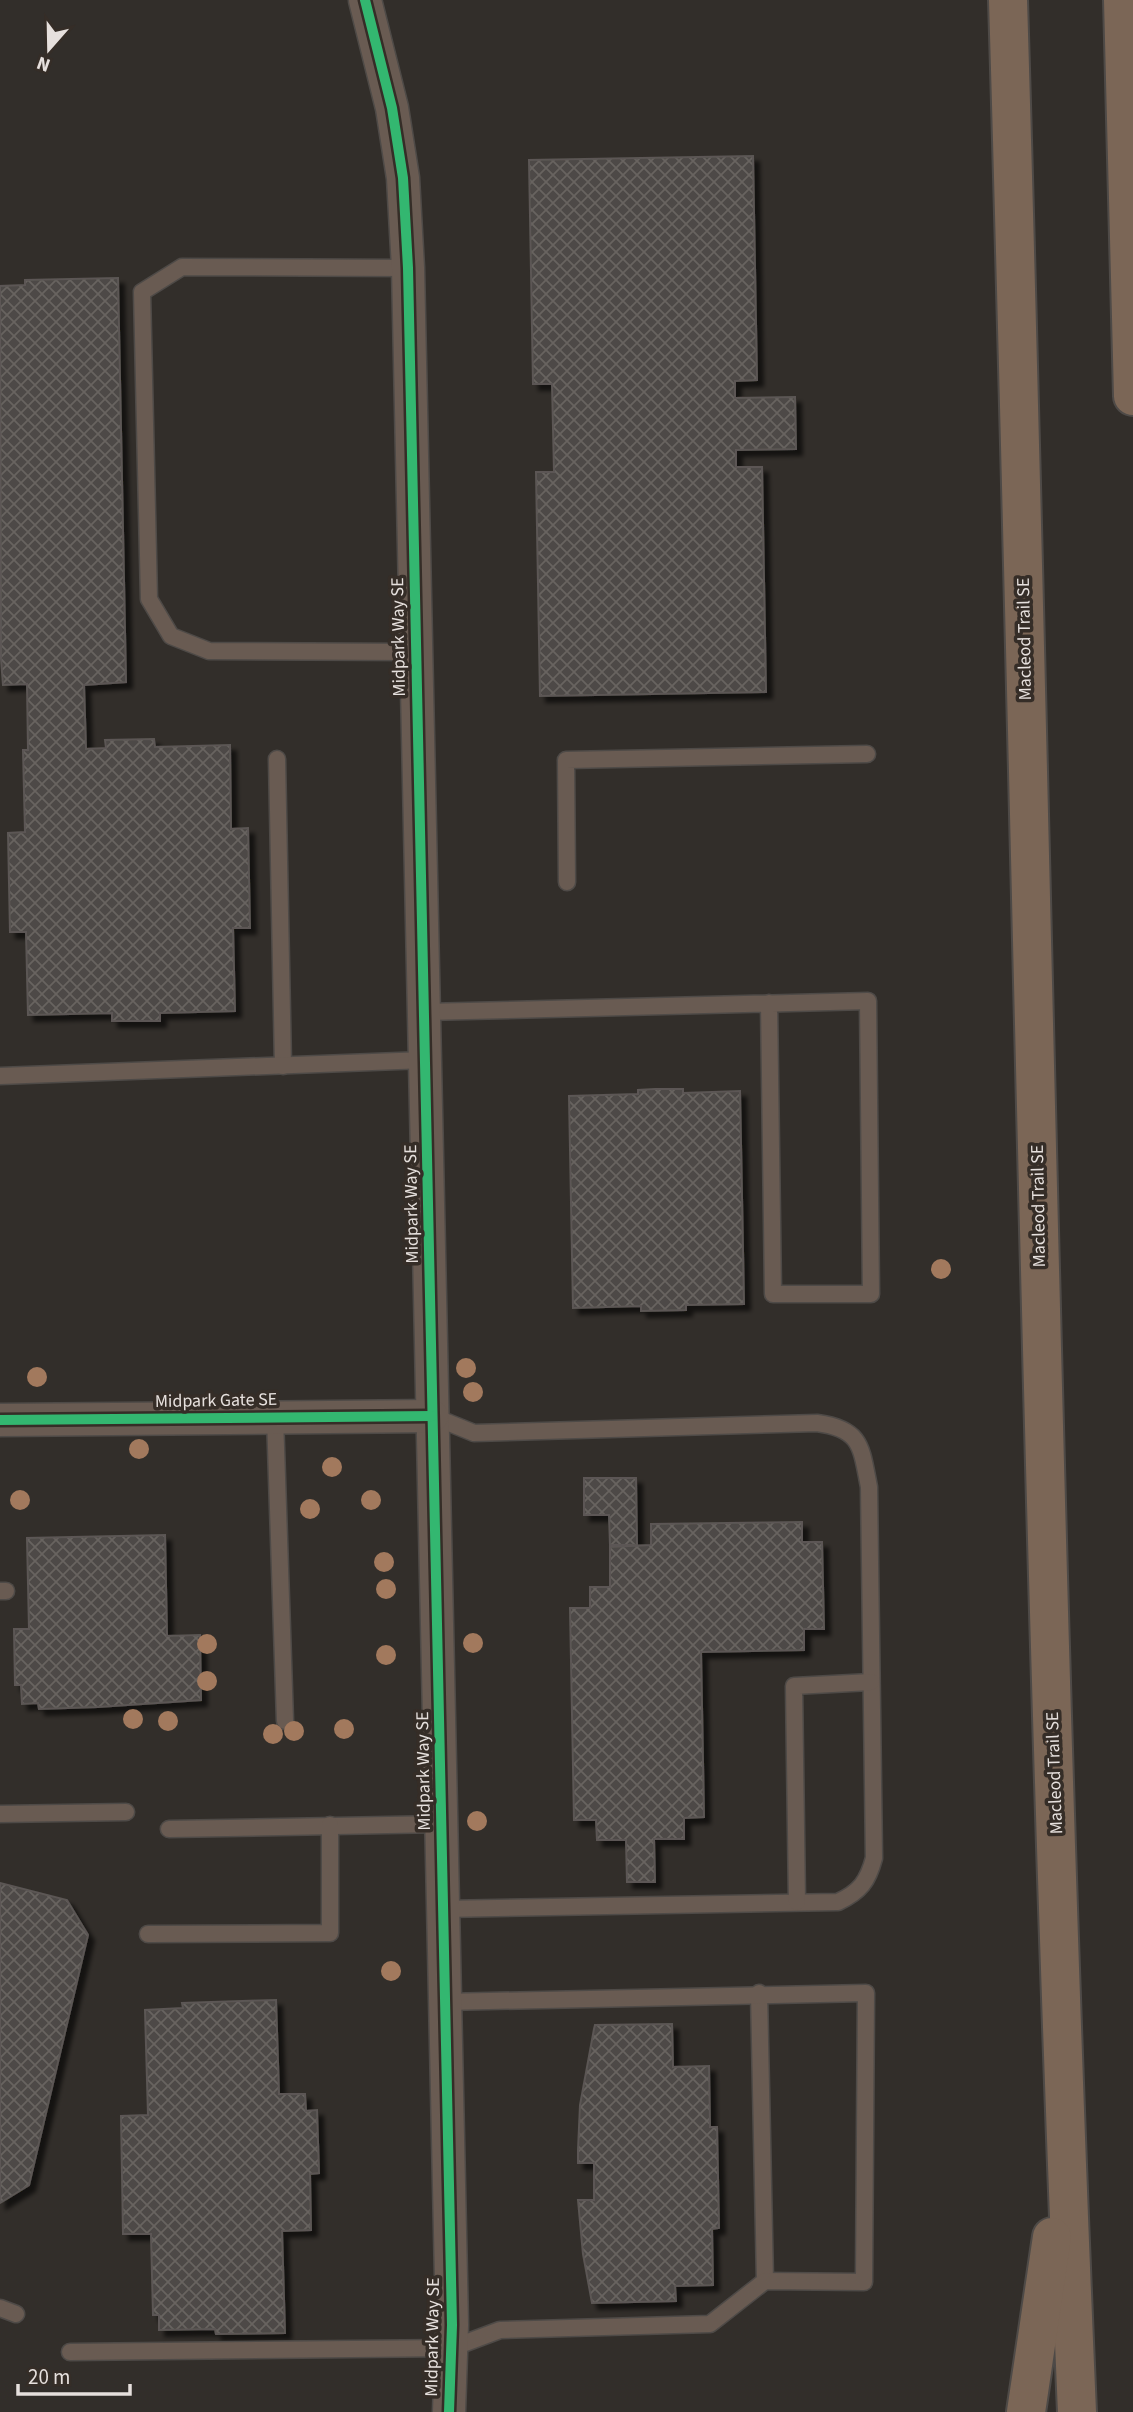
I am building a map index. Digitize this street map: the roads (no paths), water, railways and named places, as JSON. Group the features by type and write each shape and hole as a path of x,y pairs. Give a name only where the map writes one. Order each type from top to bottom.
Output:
{"highway":[{"name":"Macleod Trail SE","path":"1006,0 1010,59 1040,1308 1065,2148 1077,2412"},
{"path":"1124,0 1133,396"},
{"path":"1026,2412 1065,2148"}],"street":[{"name":"Midpark Way SE","path":"365,0 392,108 403,178 408,268 442,1824 452,2348 449,2412"},
{"name":"Midpark Gate SE","path":"0,1420 432,1416"}],"lane":[{"path":"408,268 182,267 142,292 149,599 171,636 209,651 416,652"},
{"path":"568,882 566,760 867,754"},
{"path":"277,759 283,1066"},
{"path":"425,1012 769,1003 868,1001 871,1294 774,1294 769,1003"},
{"path":"0,1076 425,1060"},
{"path":"432,1416 474,1433 817,1423 841,1426 861,1444 869,1487 874,1858 869,1878 851,1896 838,1902 443,1909"},
{"path":"275,1417 285,1721"},
{"path":"797,1902 794,1686 870,1682"},
{"path":"0,1814 126,1812"},
{"path":"169,1829 442,1824"},
{"path":"148,1934 330,1933 330,1825"},
{"path":"70,2352 452,2348 500,2330 710,2324 765,2281 864,2282 866,1993 759,1993 445,2002"},
{"path":"759,1993 765,2281"},
{"path":"0,2308 16,2314"}]}
